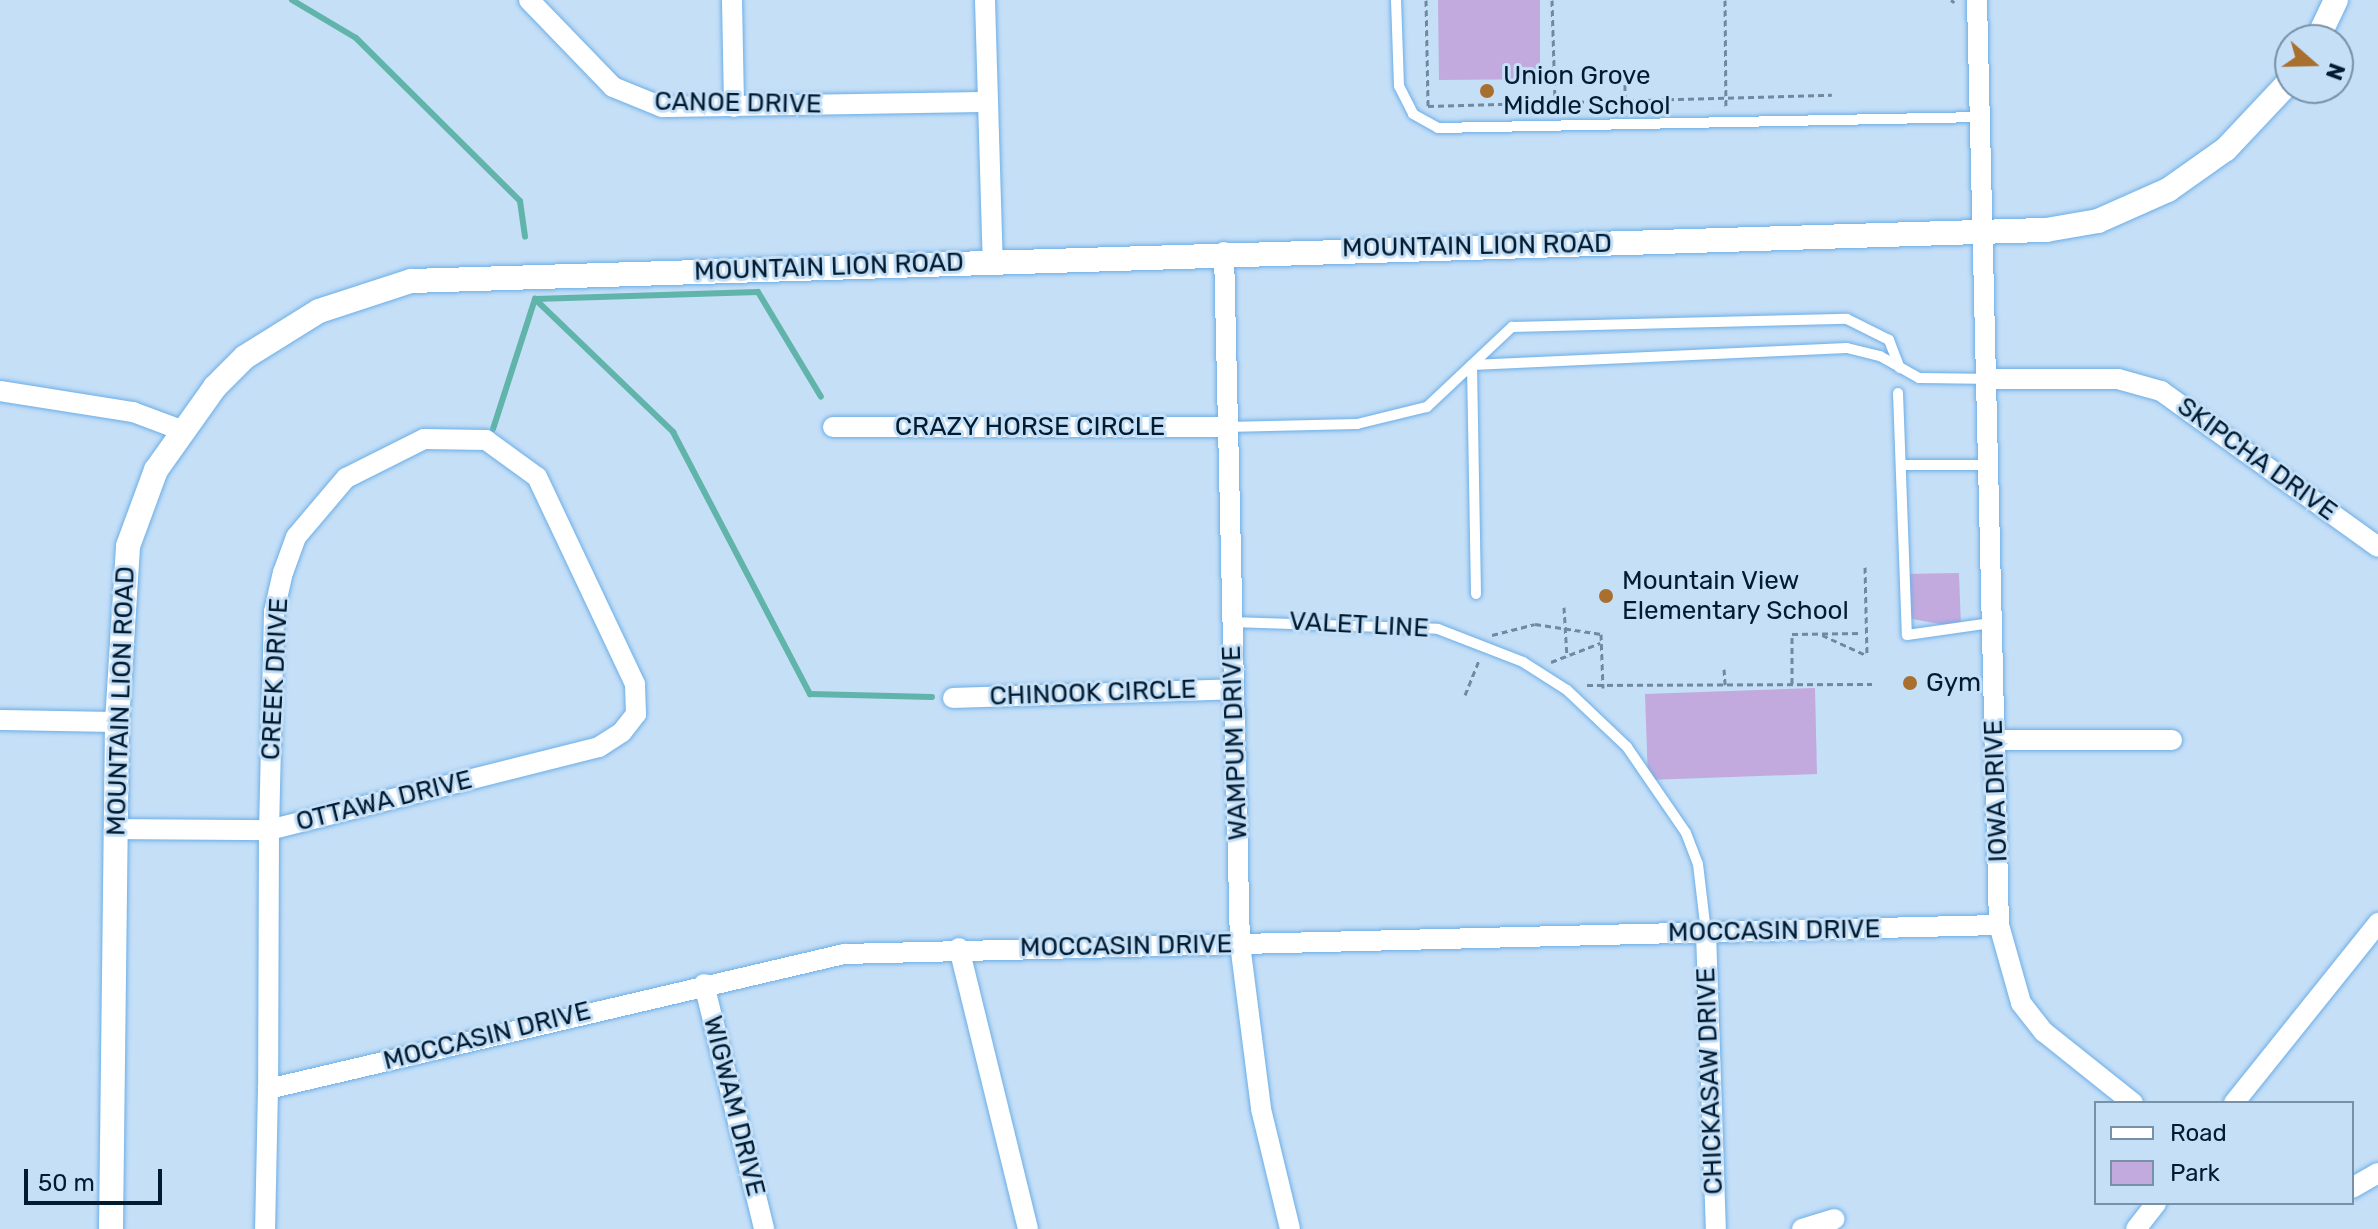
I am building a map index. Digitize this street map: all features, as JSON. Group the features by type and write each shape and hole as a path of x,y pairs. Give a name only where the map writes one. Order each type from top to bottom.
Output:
{"street":[{"name":"CANOE DRIVE","path":"529,0 633,100 734,107 988,102"},
{"path":"732,0 734,107"},
{"path":"985,0 993,262"},
{"name":"IOWA DRIVE","path":"1977,0 1999,925 2006,968 2021,1003 2044,1032 2130,1101"},
{"path":"2325,24 2336,0"},
{"name":"MOUNTAIN LION ROAD","path":"111,1229 117,722 128,546 156,470 181,430 245,357 277,335 342,302 411,281 1224,252 1982,234 2098,221 2168,190 2226,149 2274,98"},
{"name":"WAMPUM DRIVE","path":"1224,252 1240,944 1258,1095 1290,1229"},
{"name":"SKIPCHA DRIVE","path":"1987,379 2118,379 2161,391 2378,547"},
{"path":"0,391 133,412 181,430"},
{"name":"CRAZY HORSE CIRCLE","path":"833,427 1226,427"},
{"name":"CREEK DRIVE","path":"265,1229 274,612 292,549 346,478 424,439 486,440 537,477 604,610 635,684 636,714"},
{"name":"CHINOOK CIRCLE","path":"953,698 1233,689"},
{"name":"OTTAWA DRIVE","path":"116,829 269,830 599,747 636,714"},
{"path":"0,720 117,722"},
{"path":"1994,740 2172,740"},
{"path":"2236,1101 2378,923"},
{"name":"MOCCASIN DRIVE","path":"268,1089 704,984 844,954 959,948 1999,925"},
{"name":"CHICKASAW DRIVE","path":"1706,932 1716,1229"},
{"path":"959,948 1028,1229"},
{"name":"WIGWAM DRIVE","path":"704,984 764,1229"},
{"path":"2354,1187 2378,1173"},
{"path":"2136,1229 2154,1205"},
{"path":"1802,1229 1835,1219"}],"lane":[{"path":"1396,0 1399,86 1424,122 1454,131 1979,117"},
{"path":"1226,427 1393,417 1427,407 1512,327 1847,319 1889,340 1900,368"},
{"path":"1472,365 1847,348 1943,381 1987,379"},
{"path":"1472,365 1476,594"},
{"path":"1898,393 1907,635 1991,623"},
{"path":"1901,465 1988,465"},
{"name":"VALET LINE","path":"1231,622 1405,624 1486,646 1567,690 1627,747 1686,833 1698,864 1706,932"}],"path":[{"path":"1426,0 1428,106 1832,95"},
{"path":"1552,0 1555,103"},
{"path":"1725,0 1726,124"},
{"path":"1625,74 1625,127"},
{"path":"1818,634 1867,655 1862,633 1865,567"},
{"path":"1564,607 1567,657"},
{"path":"1465,695 1495,630 1515,626 1601,634 1603,688"},
{"path":"1792,685 1792,634 1862,633"},
{"path":"1551,662 1601,643"},
{"path":"1724,669 1726,686"},
{"path":"1587,685 1603,688 1872,684"}],"green space":[{"path":"1438,0 1540,0 1540,79 1439,80"},
{"path":"1959,573 1961,628 1907,618 1903,574"},
{"path":"1815,688 1817,774 1648,780 1645,694"}],"waterway":[{"path":"292,0 356,38 520,201 525,237"},
{"path":"535,299 758,292 821,397"},
{"path":"535,299 673,432 810,694 932,697"},
{"path":"493,429 535,299"}],"place":[{"name":"Union Grove Middle School","path":"1487,91"},
{"name":"Mountain View Elementary School","path":"1606,596"},
{"name":"Gym","path":"1910,683"}]}
